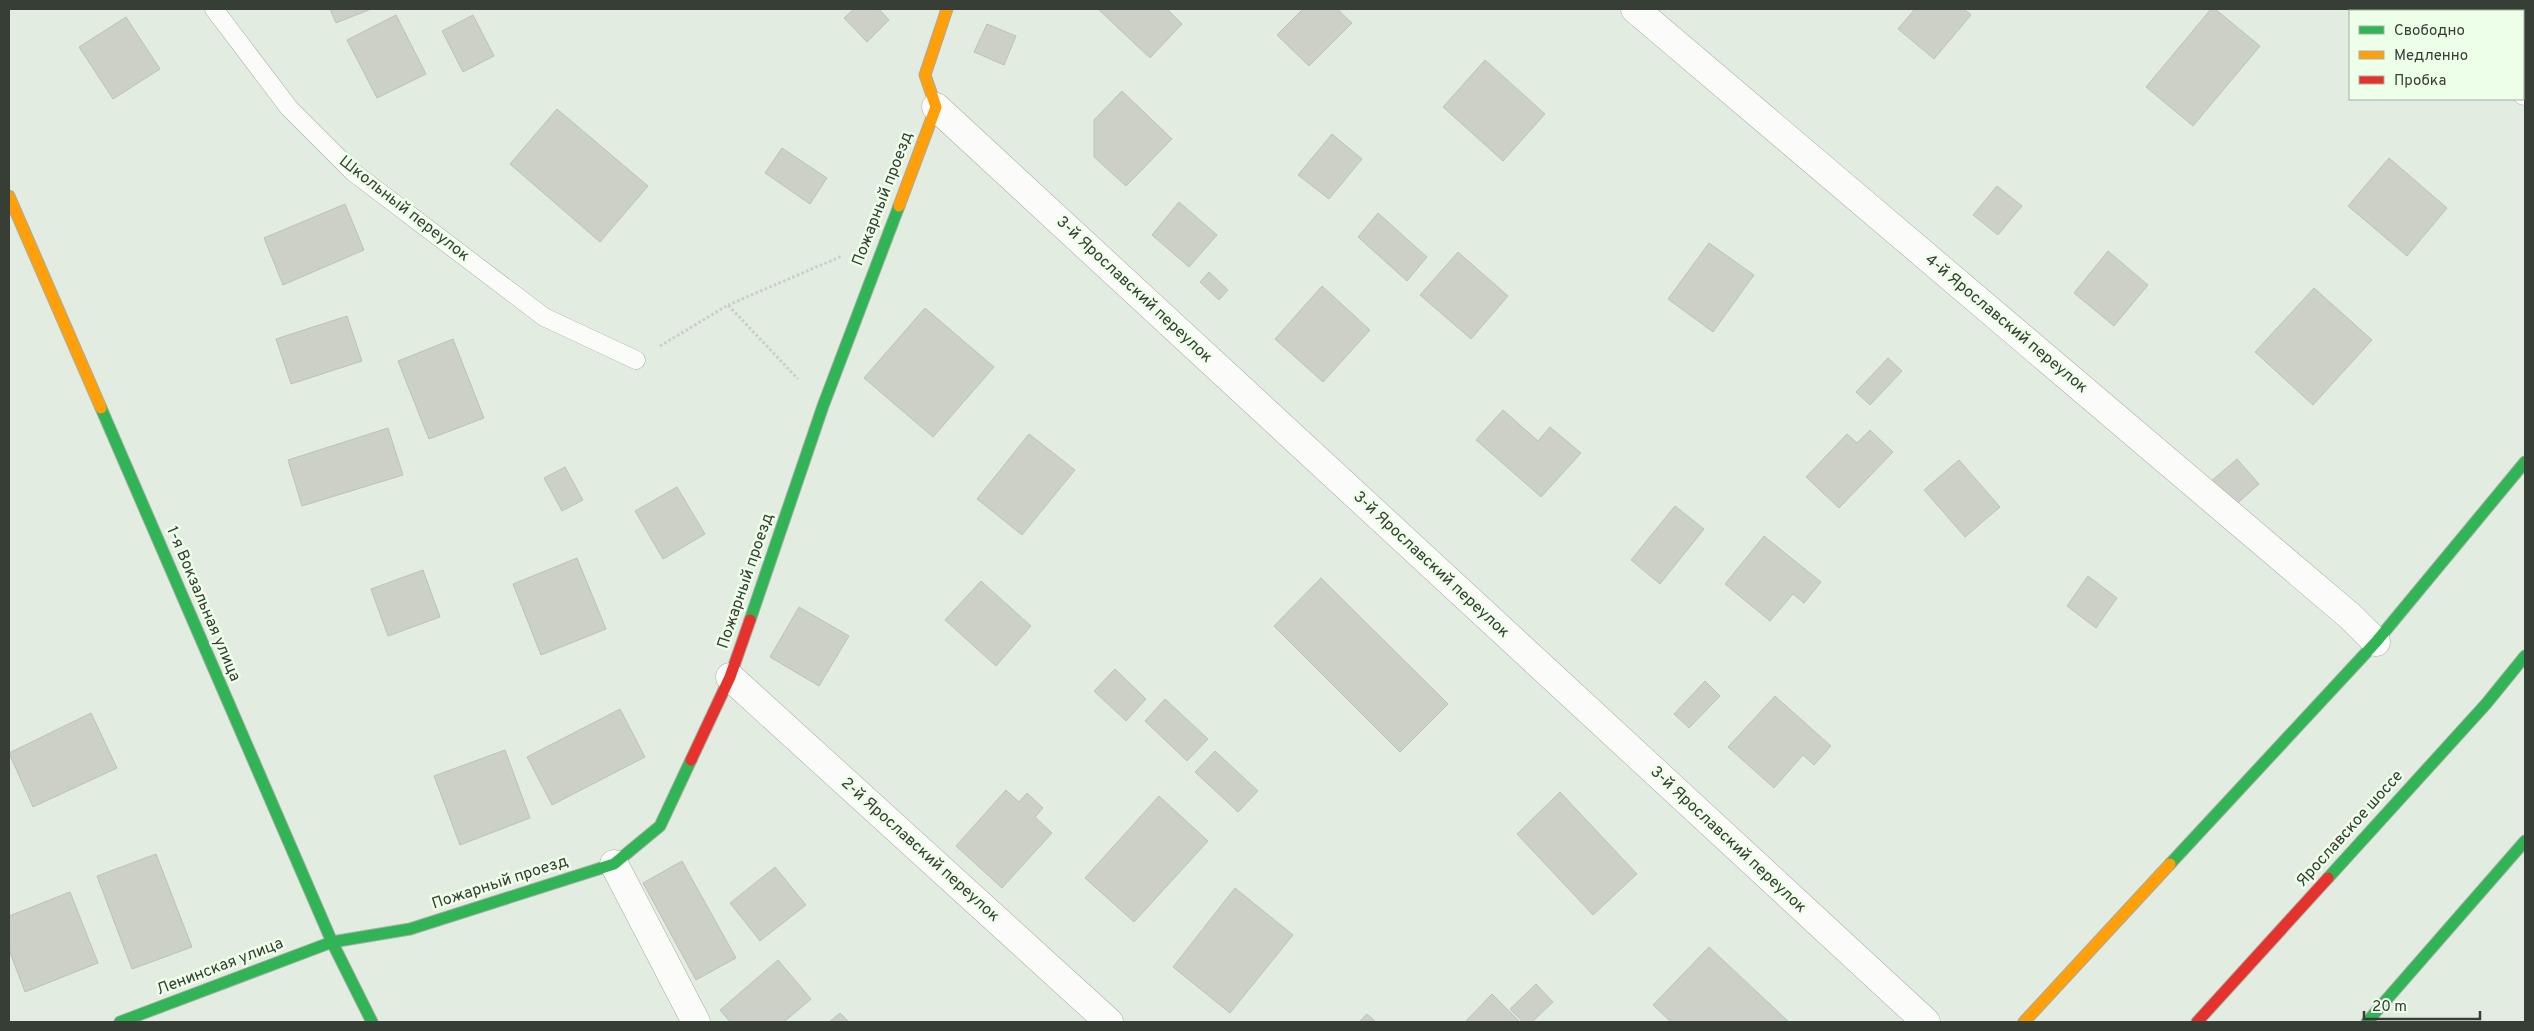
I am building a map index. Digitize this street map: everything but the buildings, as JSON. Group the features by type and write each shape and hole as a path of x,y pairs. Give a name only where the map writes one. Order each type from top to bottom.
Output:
{"main road":[{"path":"936,107 925,75 947,9"},
{"name":"Пожарный проезд","path":"332,942 410,929 614,864 660,826 730,677 823,406 936,107"},
{"name":"1-я Вокзальная улица","path":"9,196 332,942 372,1022"},
{"path":"2024,1022 2376,642 2525,462"},
{"name":"Ярославское шоссе","path":"2197,1022 2486,704 2525,656"},
{"path":"2367,1022 2525,841"},
{"name":"Ленинская улица","path":"120,1022 332,942"}],"street":[{"name":"4-й Ярославский переулок","path":"1635,9 2350,617 2376,642"},
{"name":"3-й Ярославский переулок","path":"936,107 1926,1022"},
{"name":"2-й Ярославский переулок","path":"730,677 1109,1022"},
{"path":"614,864 696,1022"}],"lane":[{"name":"Школьный переулок","path":"214,9 289,108 353,172 544,317 636,360"}],"path":[{"path":"636,360 728,304 886,237"},
{"path":"728,304 823,406"}],"traffic: fast":[{"path":"750,620 823,406 899,206"},
{"path":"101,408 332,942 372,1022"},
{"path":"2170,864 2376,642 2525,462"},
{"path":"2328,878 2486,704 2525,656"},
{"path":"120,1022 332,942 410,929 614,864 660,826 691,760"},
{"path":"2367,1022 2525,841"}],"traffic: slow":[{"path":"899,206 936,107 925,75 947,9"},
{"path":"9,196 101,408"},
{"path":"2024,1022 2170,864"}],"traffic: jam":[{"path":"691,760 730,677 750,620"},
{"path":"2197,1022 2328,878"}]}
